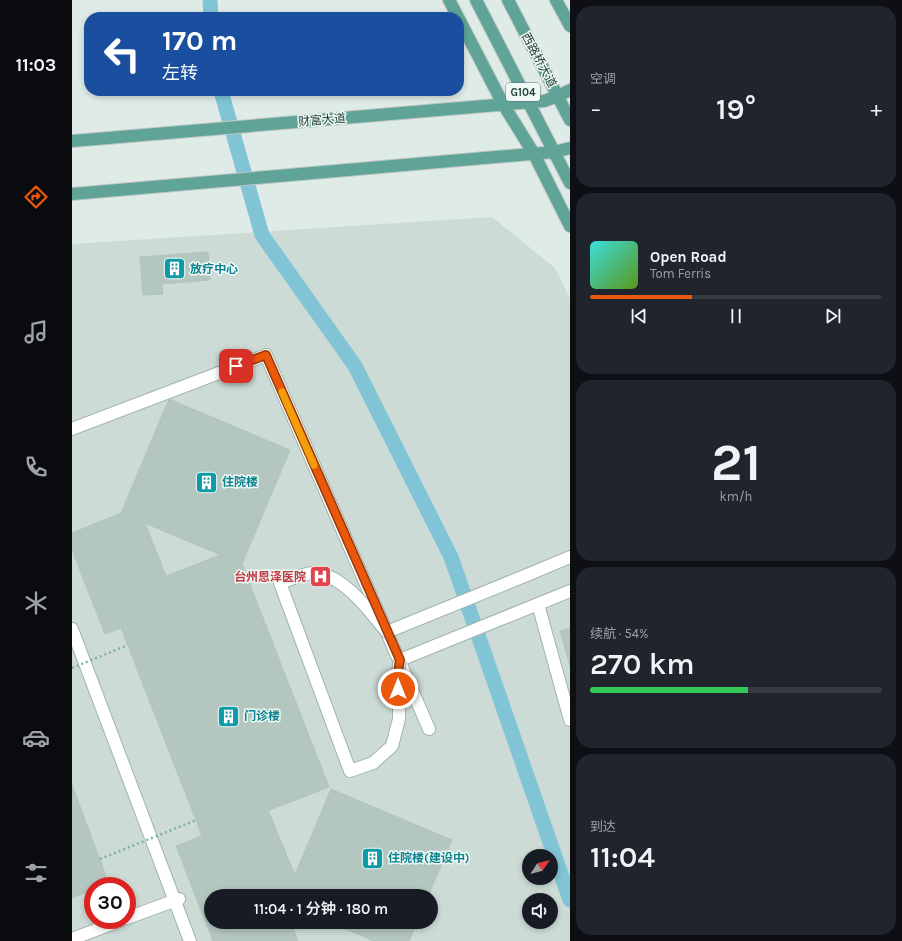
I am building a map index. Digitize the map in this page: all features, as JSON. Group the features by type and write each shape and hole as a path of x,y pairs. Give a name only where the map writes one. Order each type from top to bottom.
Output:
{"main road":[{"path":"449,0 455,12"},
{"name":"G104","path":"476,0 570,184"},
{"name":"西路桥大道","path":"508,0 570,120"},
{"path":"556,0 570,26"},
{"path":"464,29 503,104 534,154 570,226"},
{"name":"财富大道","path":"72,141 528,102 558,96 570,90"},
{"path":"72,194 534,154 554,152 570,148"}],"street":[{"path":"72,428 266,355 429,728"},
{"path":"387,632 570,557"},
{"path":"387,632 356,597 335,579 317,572 298,576 280,583 350,771 374,763 392,746 399,719 397,679 400,660"},
{"path":"400,660 570,591"},
{"path":"538,604 570,720"},
{"path":"72,630 176,900 190,941"},
{"path":"136,915 176,900"},
{"path":"72,939 98,929"}],"path":[{"path":"72,668 128,645"},
{"path":"100,859 196,820"}],"shaded area":[{"name":"台州恩泽医院","path":"492,217 555,268 570,299 570,941 72,941 72,244"}],"building":[{"name":"放疗中心","path":"208,252 210,280 162,284 163,294 143,295 140,257"},
{"name":"住院楼","path":"169,399 290,450 242,564 121,513"},
{"name":"门诊楼","path":"121,513 145,523 166,576 220,555 242,564 329,787 202,836 121,628 105,634 72,550 72,533"},
{"path":"570,628 570,666 560,631"},
{"path":"72,785 106,877 84,877 84,893 72,898"},
{"name":"住院楼(建设中)","path":"331,789 452,840 431,889 289,889"},
{"path":"268,810 295,875 289,889 204,889 204,918 176,846"},
{"path":"208,929 294,929 298,941 213,941"},
{"path":"346,929 414,929 409,941 374,941"}],"waterway":[{"path":"210,0 211,12"},
{"path":"222,96 262,235 355,366 451,557 570,900"}],"slow traffic":[{"path":"282,392 314,465"}],"place":[{"name":"放疗中心","path":"175,269"},
{"name":"住院楼","path":"206,482"},
{"name":"台州恩泽医院","path":"321,577"},
{"name":"门诊楼","path":"228,716"},
{"name":"住院楼(建设中)","path":"373,858"}],"route":[{"path":"236,366 266,355 400,660 397,679 398,689"}]}
